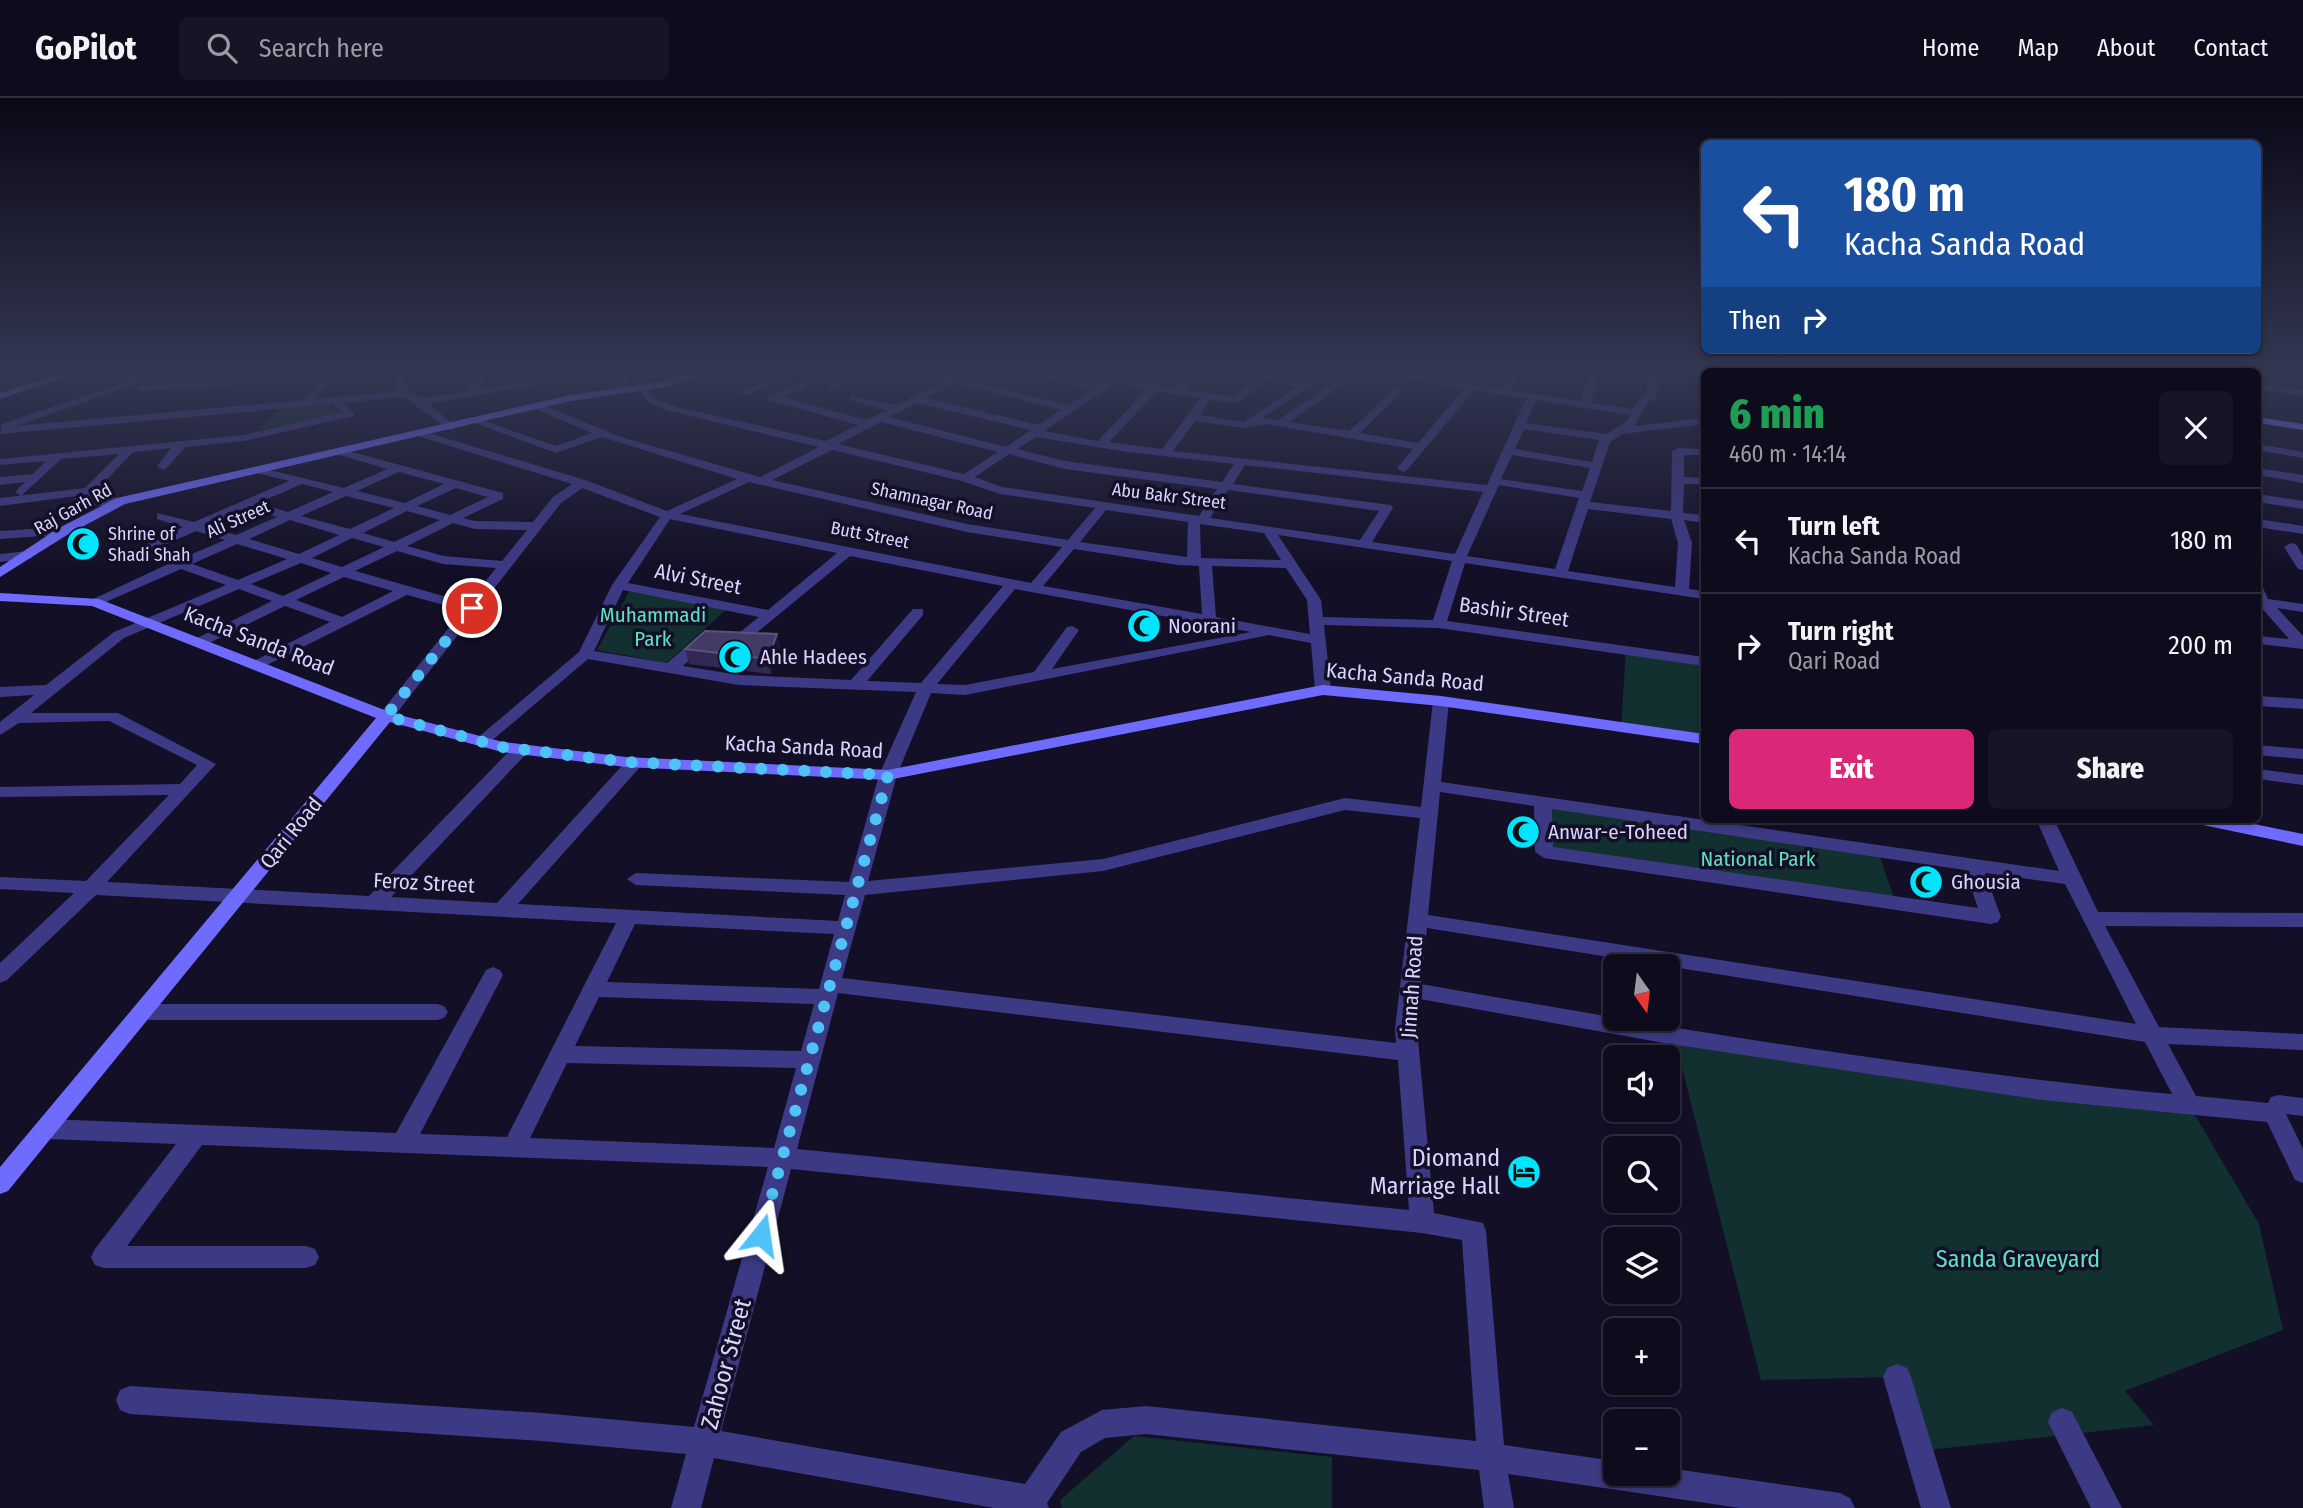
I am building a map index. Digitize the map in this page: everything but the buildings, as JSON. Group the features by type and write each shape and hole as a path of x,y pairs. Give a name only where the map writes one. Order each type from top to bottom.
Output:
{"main road":[{"name":"Raj Garh Rd","path":"0,573 64,531 121,500 400,439"},
{"name":"Kacha Sanda Road","path":"0,597 94,602 386,716 521,749 635,762 888,775 1323,690 1441,701 1701,740"},
{"name":"Qari Road","path":"0,1184 386,716"},
{"path":"2222,823 2303,840"}],"street":[{"path":"0,461 114,451 126,445 234,439"},
{"name":"Butt Street","path":"438,439 581,483 667,515 1012,584 1319,640"},
{"path":"525,439 556,450 586,439"},
{"name":"Shamnagar Road","path":"620,439 755,480 967,528 1199,562 1290,564"},
{"name":"Abu Bakr Street","path":"793,439 966,478 1000,490 1267,527 1701,595"},
{"path":"483,740 585,654 619,585 667,515 755,480 841,439"},
{"path":"952,439 1065,465 1387,508 1365,543"},
{"path":"966,478 1024,439"},
{"path":"1074,439 1166,452 1492,485 1677,518 1701,519"},
{"path":"1100,444 1105,439"},
{"path":"1166,452 1176,439"},
{"path":"1375,439 1418,446"},
{"path":"1403,468 1424,439"},
{"path":"1439,624 1460,557 1513,439"},
{"path":"1560,573 1583,500 1608,439"},
{"path":"163,466 182,443"},
{"path":"121,500 80,500 126,445"},
{"path":"2261,448 2303,455"},
{"path":"1507,451 1596,466"},
{"path":"1682,592 1685,543 1677,518 1680,480 1678,451 1701,452"},
{"path":"200,642 499,496 341,452"},
{"path":"21,492 58,456"},
{"path":"1209,619 1199,562 1199,519 1243,460"},
{"name":"Ali Street","path":"94,602 396,469"},
{"path":"261,470 475,525 537,526"},
{"path":"2261,472 2303,479"},
{"path":"0,481 36,477"},
{"path":"301,480 141,550 342,622"},
{"path":"1680,480 1701,481"},
{"name":"Qari Road","path":"386,716 558,500 581,483"},
{"path":"7,724 120,635 299,559 454,484"},
{"path":"0,502 90,491"},
{"path":"2261,498 2303,505"},
{"path":"246,504 443,560 506,565"},
{"path":"1034,587 1102,506"},
{"path":"161,516 472,608"},
{"path":"2261,523 2303,530"},
{"path":"1267,527 1314,600 1323,690"},
{"path":"0,534 64,531"},
{"path":"2291,547 2303,566"},
{"path":"669,670 705,638 738,642 768,614 849,550"},
{"path":"0,558 27,555"},
{"name":"Zahoor Street","path":"686,1508 888,775 925,689 1012,584"},
{"name":"Alvi Street","path":"619,585 768,614"},
{"path":"257,665 406,590"},
{"path":"2261,597 2303,608"},
{"path":"2261,598 2303,645"},
{"path":"854,686 918,612"},
{"name":"Bashir Street","path":"1317,621 1439,624 1701,662"},
{"path":"1039,676 1072,630"},
{"path":"585,654 739,680 965,690 1275,632"},
{"path":"2261,640 2303,645"},
{"path":"0,692 48,690"},
{"name":"Jinnah Road","path":"1422,1222 1406,1029 1441,701"},
{"path":"2261,701 2303,704"},
{"path":"0,975 91,888 208,764 112,716 7,724"},
{"path":"374,903 521,749"},
{"path":"2261,750 2303,754"},
{"path":"501,909 635,762"},
{"path":"2261,774 2303,780"},
{"path":"1432,786 2072,879"},
{"path":"0,792 184,789"},
{"path":"1544,803 1544,852 1991,917 1973,865"},
{"path":"636,879 857,889 1103,865 1345,804 1429,814"},
{"path":"2047,823 2092,919 2189,1105"},
{"name":"Feroz Street","path":"0,883 846,928"},
{"path":"514,1147 629,917"},
{"path":"2092,919 2303,920"},
{"path":"1418,920 2153,1035 2303,1042"},
{"path":"403,1143 493,975"},
{"path":"593,989 829,991 1408,1053"},
{"path":"1410,990 1664,1035 2043,1091 2274,1113"},
{"path":"144,1012 437,1012"},
{"path":"561,1054 810,1060"},
{"path":"2274,1113 2279,1104 2303,1107"},
{"path":"2274,1113 2303,1173"},
{"path":"48,1129 783,1158 1422,1222 1474,1230 1491,1457 1499,1508"},
{"path":"196,1135 104,1257 306,1257"},
{"path":"1897,1377 1936,1508"},
{"path":"130,1400 542,1427 705,1442 1033,1504 1071,1442 1101,1424 1146,1420 1491,1457 1840,1508"},
{"path":"2062,1422 2108,1508"}],"green space":[{"name":"Muhammadi Park","path":"630,590 727,609 666,663 597,650"},
{"path":"1626,650 1701,662 1701,739 1621,727"},
{"name":"National Park","path":"1543,803 1878,852 1896,903 1544,852"},
{"name":"Sanda Graveyard","path":"1674,1036 2189,1105 2259,1224 2283,1330 2125,1391 2154,1425 1919,1451 1897,1377 1761,1380 1680,1060 1680,1045 1676,1045"},
{"path":"1134,1436 1332,1457 1332,1508 1062,1508 1060,1500"}],"place":[{"name":"Shrine of Shadi Shah","path":"83,544"},
{"name":"Noorani","path":"1144,626"},
{"name":"Ahle Hadees","path":"735,657"},
{"name":"Anwar-e-Toheed","path":"1523,832"},
{"name":"Ghousia","path":"1926,882"},
{"name":"Diomand Marriage Hall","path":"1524,1172"}],"route":[{"path":"472,608 386,716 502,747 626,762 888,775 761,1235"}]}
